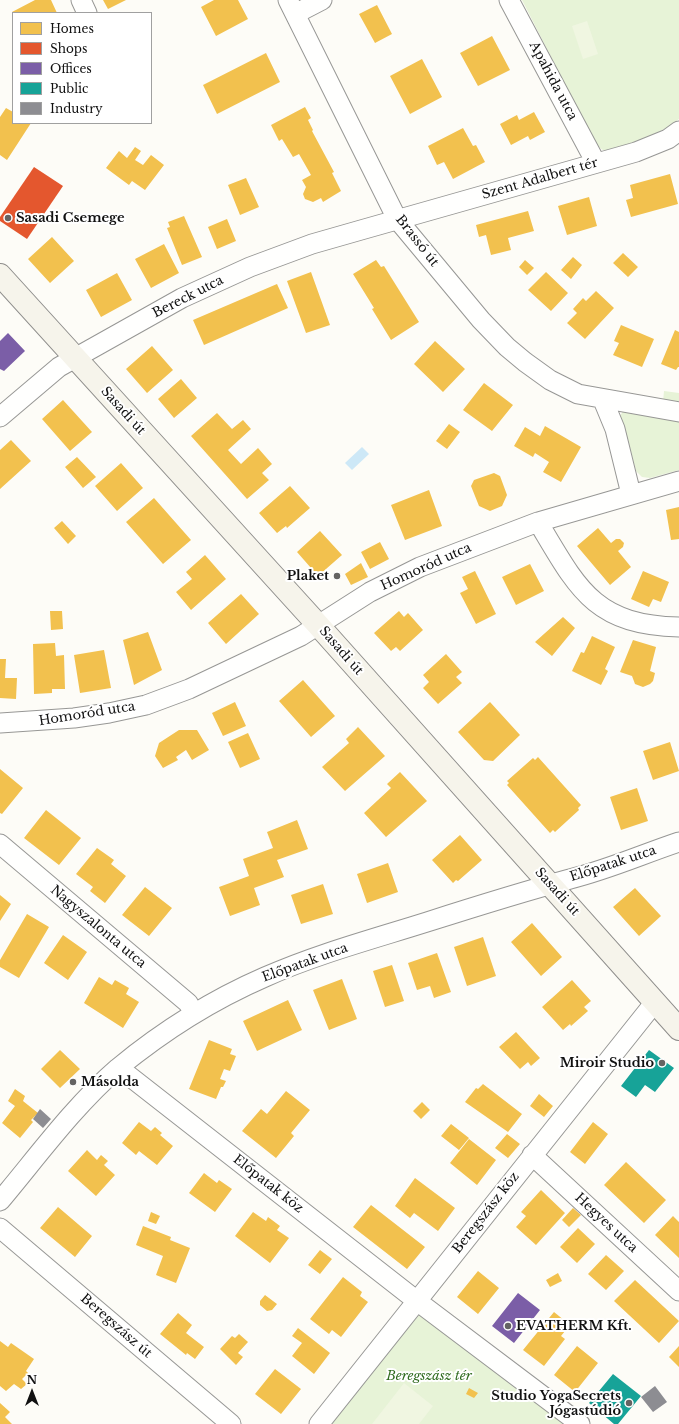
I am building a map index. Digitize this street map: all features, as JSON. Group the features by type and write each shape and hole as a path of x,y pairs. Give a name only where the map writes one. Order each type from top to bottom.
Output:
{"street":[{"path":"81,0 87,12"},
{"path":"292,7 322,0"},
{"name":"Apahida utca","path":"510,0 596,163"},
{"name":"Brassó út","path":"292,7 397,219 481,320 507,347 550,380 578,394 603,400 679,412"},
{"name":"Szent Adalbert tér","path":"397,219 636,152 668,139 679,131"},
{"name":"Bereck utca","path":"0,417 56,369 182,298 250,266 312,244 397,219"},
{"name":"Sasadi út","path":"0,275 319,626 679,1029"},
{"path":"603,400 615,428 624,458 631,494"},
{"name":"Homoród utca","path":"0,724 81,717 146,705 189,689 301,636 319,626 370,592 406,573 538,522 679,481"},
{"path":"538,522 573,580 608,612 634,623 679,627"},
{"name":"Előpatak utca","path":"0,1201 93,1091 119,1068 194,1012 286,968 550,884 571,879 679,842"},
{"name":"Nagyszalonta utca","path":"0,844 188,1003 194,1012"},
{"name":"Beregszász köz","path":"319,1424 655,1002"},
{"name":"Előpatak köz","path":"119,1068 417,1300"},
{"name":"Hegyes utca","path":"532,1155 679,1291"},
{"name":"Beregszász út","path":"0,1228 231,1424"},
{"path":"417,1300 580,1424"}],"green space":[{"path":"522,0 679,0 679,119 654,135 620,149 611,151 603,150 596,145"},
{"path":"587,21 598,54 583,59 572,26"},
{"path":"664,391 679,393 679,405 663,402"},
{"path":"623,411 679,420 679,470 650,478 642,477 636,471 620,416"},
{"name":"Beregszász tér","path":"420,1314 432,1317 564,1424 328,1424"},
{"path":"404,1383 433,1406 419,1424 372,1424"}],"water":[{"path":"362,447 369,454 352,470 345,463"}],"building: Homes":[{"path":"35,0 51,0 57,12 12,12"},
{"path":"103,0 126,0 108,9"},
{"path":"214,0 238,0 248,19 216,36 201,7"},
{"path":"377,5 392,34 375,43 359,14"},
{"path":"492,36 510,70 478,86 460,53"},
{"path":"266,53 280,82 217,114 203,85"},
{"path":"422,59 442,97 410,114 390,76"},
{"path":"305,107 311,118 308,120 313,130 312,131 334,172 332,173 341,191 323,202 321,198 313,202 305,199 303,194 306,187 302,180 311,175 299,154 293,157 282,139 279,141 271,125"},
{"path":"6,108 12,111 12,124 30,124 7,160 0,155 0,117"},
{"path":"534,112 545,132 530,140 528,136 511,145 500,124 517,115 519,120"},
{"path":"463,128 473,146 476,145 485,162 453,179 444,162 437,165 428,146"},
{"path":"135,147 141,151 135,160 143,165 151,155 164,165 145,190 132,181 129,185 106,168 119,151 127,158"},
{"path":"670,174 678,204 631,217 626,200 633,198 630,185"},
{"path":"246,178 259,207 240,215 228,185"},
{"path":"589,197 597,226 567,235 558,206"},
{"path":"528,211 534,231 508,238 511,250 491,255 486,235 479,237 476,225"},
{"path":"184,216 202,257 182,265 167,228 170,227 168,222"},
{"path":"227,219 236,241 217,249 208,227"},
{"path":"52,237 74,261 50,283 28,259"},
{"path":"164,244 179,273 151,288 135,259"},
{"path":"623,253 638,267 628,277 613,263"},
{"path":"573,257 582,265 571,279 561,270"},
{"path":"376,260 381,267 384,266 419,322 391,340 372,309 374,308 353,274"},
{"path":"525,260 534,268 527,275 519,267"},
{"path":"311,272 330,325 306,333 287,281"},
{"path":"546,272 568,293 551,311 528,290"},
{"path":"117,273 132,300 101,317 86,290"},
{"path":"277,284 288,308 204,345 193,320"},
{"path":"596,291 614,308 585,339 567,323 577,313 573,309 583,298 586,301"},
{"path":"621,325 654,339 642,367 613,355 619,343 614,341"},
{"path":"675,330 679,332 679,367 676,370 661,364"},
{"path":"435,341 465,369 443,392 414,364"},
{"path":"152,346 173,370 147,393 126,369"},
{"path":"181,379 197,398 174,418 158,399"},
{"path":"484,383 513,405 492,431 463,410"},
{"path":"63,400 92,432 70,451 42,419"},
{"path":"217,413 232,429 243,420 251,429 228,450 241,464 258,448 272,464 262,473 269,480 247,499 191,436"},
{"path":"449,424 460,432 447,449 436,441"},
{"path":"545,426 581,447 561,482 543,472 549,462 535,453 533,457 514,446 525,427 540,436"},
{"path":"11,440 31,461 0,489 0,450"},
{"path":"77,457 96,477 83,488 65,467"},
{"path":"121,463 143,488 117,511 95,486"},
{"path":"494,473 500,476 507,495 502,506 490,511 479,506 471,486 474,480"},
{"path":"290,486 310,508 287,528 286,526 277,533 259,513"},
{"path":"429,490 442,526 405,540 391,505"},
{"path":"154,498 191,540 163,564 126,522"},
{"path":"679,507 679,539 671,540 666,510"},
{"path":"62,521 76,536 68,544 54,528"},
{"path":"598,528 611,543 616,539 620,539 624,543 623,547 618,551 631,567 610,585 577,546"},
{"path":"320,531 342,555 318,576 297,552"},
{"path":"380,542 389,559 370,569 361,552"},
{"path":"205,555 226,579 191,610 176,592 192,579 186,572"},
{"path":"361,563 368,577 351,585 345,574"},
{"path":"530,564 544,591 516,605 502,577"},
{"path":"475,571 496,614 476,624 460,593 468,589 462,577"},
{"path":"643,571 669,582 661,602 653,599 649,607 631,599"},
{"path":"241,594 259,614 226,644 208,623"},
{"path":"50,611 62,611 63,629 51,630"},
{"path":"399,611 404,617 408,613 423,630 400,651 396,647 391,651 374,633"},
{"path":"563,617 575,628 552,656 535,642"},
{"path":"148,632 162,670 134,685 123,640"},
{"path":"592,636 615,647 605,669 608,671 601,685 572,671 581,652 584,653"},
{"path":"633,640 656,647 650,671 655,673 653,681 643,687 635,684 632,676 620,672"},
{"path":"55,643 56,656 64,655 65,689 52,689 52,693 34,694 33,644"},
{"path":"104,650 111,688 80,693 74,655"},
{"path":"446,654 462,672 456,677 462,683 438,704 423,688 429,682 423,675"},
{"path":"0,659 6,659 5,678 17,678 16,699 0,698"},
{"path":"303,680 335,716 311,737 279,701"},
{"path":"235,702 246,726 223,736 212,713"},
{"path":"490,702 520,735 493,761 484,760 458,732"},
{"path":"358,727 385,756 345,791 322,767 349,743 346,739"},
{"path":"179,730 197,730 209,750 192,760 186,750 176,757 178,760 163,768 155,756 159,743"},
{"path":"248,733 260,759 240,768 228,742"},
{"path":"670,742 679,771 653,780 643,751"},
{"path":"538,757 581,805 578,808 579,810 555,832 553,830 550,833 507,785 509,783 507,781 533,758 535,760"},
{"path":"0,769 23,788 2,814 0,813"},
{"path":"400,772 427,801 386,837 364,813 391,788 387,784"},
{"path":"637,788 648,821 621,830 610,797"},
{"path":"46,810 81,838 59,865 24,838"},
{"path":"297,820 308,849 277,860 284,877 254,888 260,905 230,916 219,887 249,876 243,859 273,848 267,832"},
{"path":"460,835 482,860 458,881 456,880 453,883 432,860"},
{"path":"97,848 114,860 111,864 126,876 105,903 90,891 93,887 76,874"},
{"path":"388,863 398,892 367,903 357,874"},
{"path":"323,884 333,914 301,924 291,895"},
{"path":"145,887 172,908 149,936 122,915"},
{"path":"635,888 661,916 639,936 613,907"},
{"path":"0,895 11,904 0,921"},
{"path":"27,914 49,927 19,978 0,967 0,960"},
{"path":"532,923 562,957 541,976 511,942"},
{"path":"63,935 87,952 68,980 44,963"},
{"path":"483,937 496,976 467,986 454,947"},
{"path":"437,953 451,992 434,998 430,986 417,990 408,963"},
{"path":"392,965 404,1001 385,1007 373,971"},
{"path":"99,977 112,985 115,980 129,988 126,994 139,1002 123,1028 84,1003"},
{"path":"342,979 357,1019 329,1030 313,990"},
{"path":"572,980 591,1001 584,1007 588,1011 571,1026 570,1024 563,1030 542,1007"},
{"path":"288,1000 302,1030 257,1051 243,1021"},
{"path":"516,1032 540,1058 531,1066 528,1062 520,1069 499,1047"},
{"path":"209,1040 232,1049 230,1054 236,1056 230,1071 224,1069 220,1079 226,1081 223,1087 221,1087 216,1099 189,1089"},
{"path":"60,1050 80,1069 60,1088 41,1069"},
{"path":"483,1084 522,1114 508,1132 465,1102 476,1088 478,1089"},
{"path":"15,1089 25,1096 23,1101 38,1113 31,1120 33,1122 20,1138 2,1123 15,1106 8,1101"},
{"path":"286,1091 310,1110 291,1133 294,1136 276,1158 242,1131 261,1109 267,1114"},
{"path":"539,1094 553,1106 544,1117 530,1106"},
{"path":"422,1102 430,1110 421,1119 413,1111"},
{"path":"139,1122 151,1131 155,1127 162,1133 160,1135 173,1146 157,1165 139,1151 136,1155 122,1143"},
{"path":"593,1122 608,1134 585,1164 570,1152"},
{"path":"451,1124 469,1138 459,1150 441,1136"},
{"path":"507,1134 520,1144 508,1158 495,1148"},
{"path":"469,1139 496,1160 477,1185 450,1163"},
{"path":"87,1150 97,1160 101,1155 108,1161 104,1165 115,1175 96,1196 68,1171"},
{"path":"626,1162 666,1200 644,1223 604,1185"},
{"path":"204,1173 217,1183 219,1180 232,1189 215,1212 189,1193"},
{"path":"415,1178 455,1208 438,1231 414,1213 410,1218 395,1206"},
{"path":"541,1190 565,1213 536,1245 516,1227 526,1216 521,1212"},
{"path":"371,1205 425,1247 407,1269 353,1227"},
{"path":"58,1207 92,1236 75,1257 40,1228"},
{"path":"573,1208 581,1215 569,1227 562,1220"},
{"path":"151,1212 160,1216 156,1224 148,1221"},
{"path":"253,1212 266,1221 268,1217 280,1226 277,1230 289,1238 270,1263 235,1236"},
{"path":"673,1216 679,1222 679,1258 655,1235"},
{"path":"143,1226 171,1237 170,1240 190,1248 176,1283 156,1275 163,1256 136,1245"},
{"path":"578,1228 595,1244 577,1263 560,1247"},
{"path":"320,1250 332,1259 320,1274 308,1265"},
{"path":"606,1255 624,1271 606,1290 588,1274"},
{"path":"478,1271 499,1288 478,1314 457,1297"},
{"path":"558,1273 562,1281 550,1287 546,1280"},
{"path":"343,1277 362,1292 360,1296 368,1302 341,1337 332,1330 329,1334 310,1319"},
{"path":"635,1280 679,1321 659,1343 614,1301"},
{"path":"265,1295 277,1304 272,1310 267,1311 260,1305 260,1301"},
{"path":"554,1312 570,1325 561,1336 565,1339 544,1366 523,1350"},
{"path":"178,1313 192,1325 186,1333 204,1347 195,1359 187,1353 186,1355 160,1334"},
{"path":"298,1328 330,1353 314,1374 292,1356 302,1343 292,1336"},
{"path":"239,1334 248,1342 238,1353 243,1357 236,1365 220,1349 232,1336 235,1338"},
{"path":"0,1341 8,1347 11,1343 34,1359 26,1371 28,1373 22,1379 27,1384 21,1389 14,1384 6,1391 0,1386"},
{"path":"577,1346 598,1363 575,1392 554,1375"},
{"path":"679,1346 679,1367 669,1357"},
{"path":"275,1369 301,1389 281,1414 255,1394"},
{"path":"469,1388 478,1393 474,1398 466,1394"},
{"path":"0,1403 10,1412 5,1417 12,1424 0,1424"}],"building: Shops":[{"path":"34,167 63,186 27,239 0,221 0,217"}],"building: Offices":[{"path":"8,333 25,351 4,371 0,369 0,341"},
{"path":"518,1293 540,1310 514,1343 492,1326"}],"building: Public":[{"path":"649,1050 674,1068 655,1092 645,1085 636,1097 621,1086"},
{"path":"613,1374 641,1396 618,1424 614,1424 589,1403"}],"building: Industry":[{"path":"40,1109 51,1119 43,1128 33,1119"},
{"path":"655,1386 667,1402 653,1412 641,1397"}],"place":[{"name":"Sasadi Csemege","path":"8,218"},
{"name":"Plaket","path":"337,576"},
{"name":"Miroir Studio","path":"662,1063"},
{"name":"Másolda","path":"73,1082"},
{"name":"EVATHERM Kft.","path":"508,1326"},
{"name":"Studio YogaSecrets Jógastúdió","path":"629,1403"}]}
